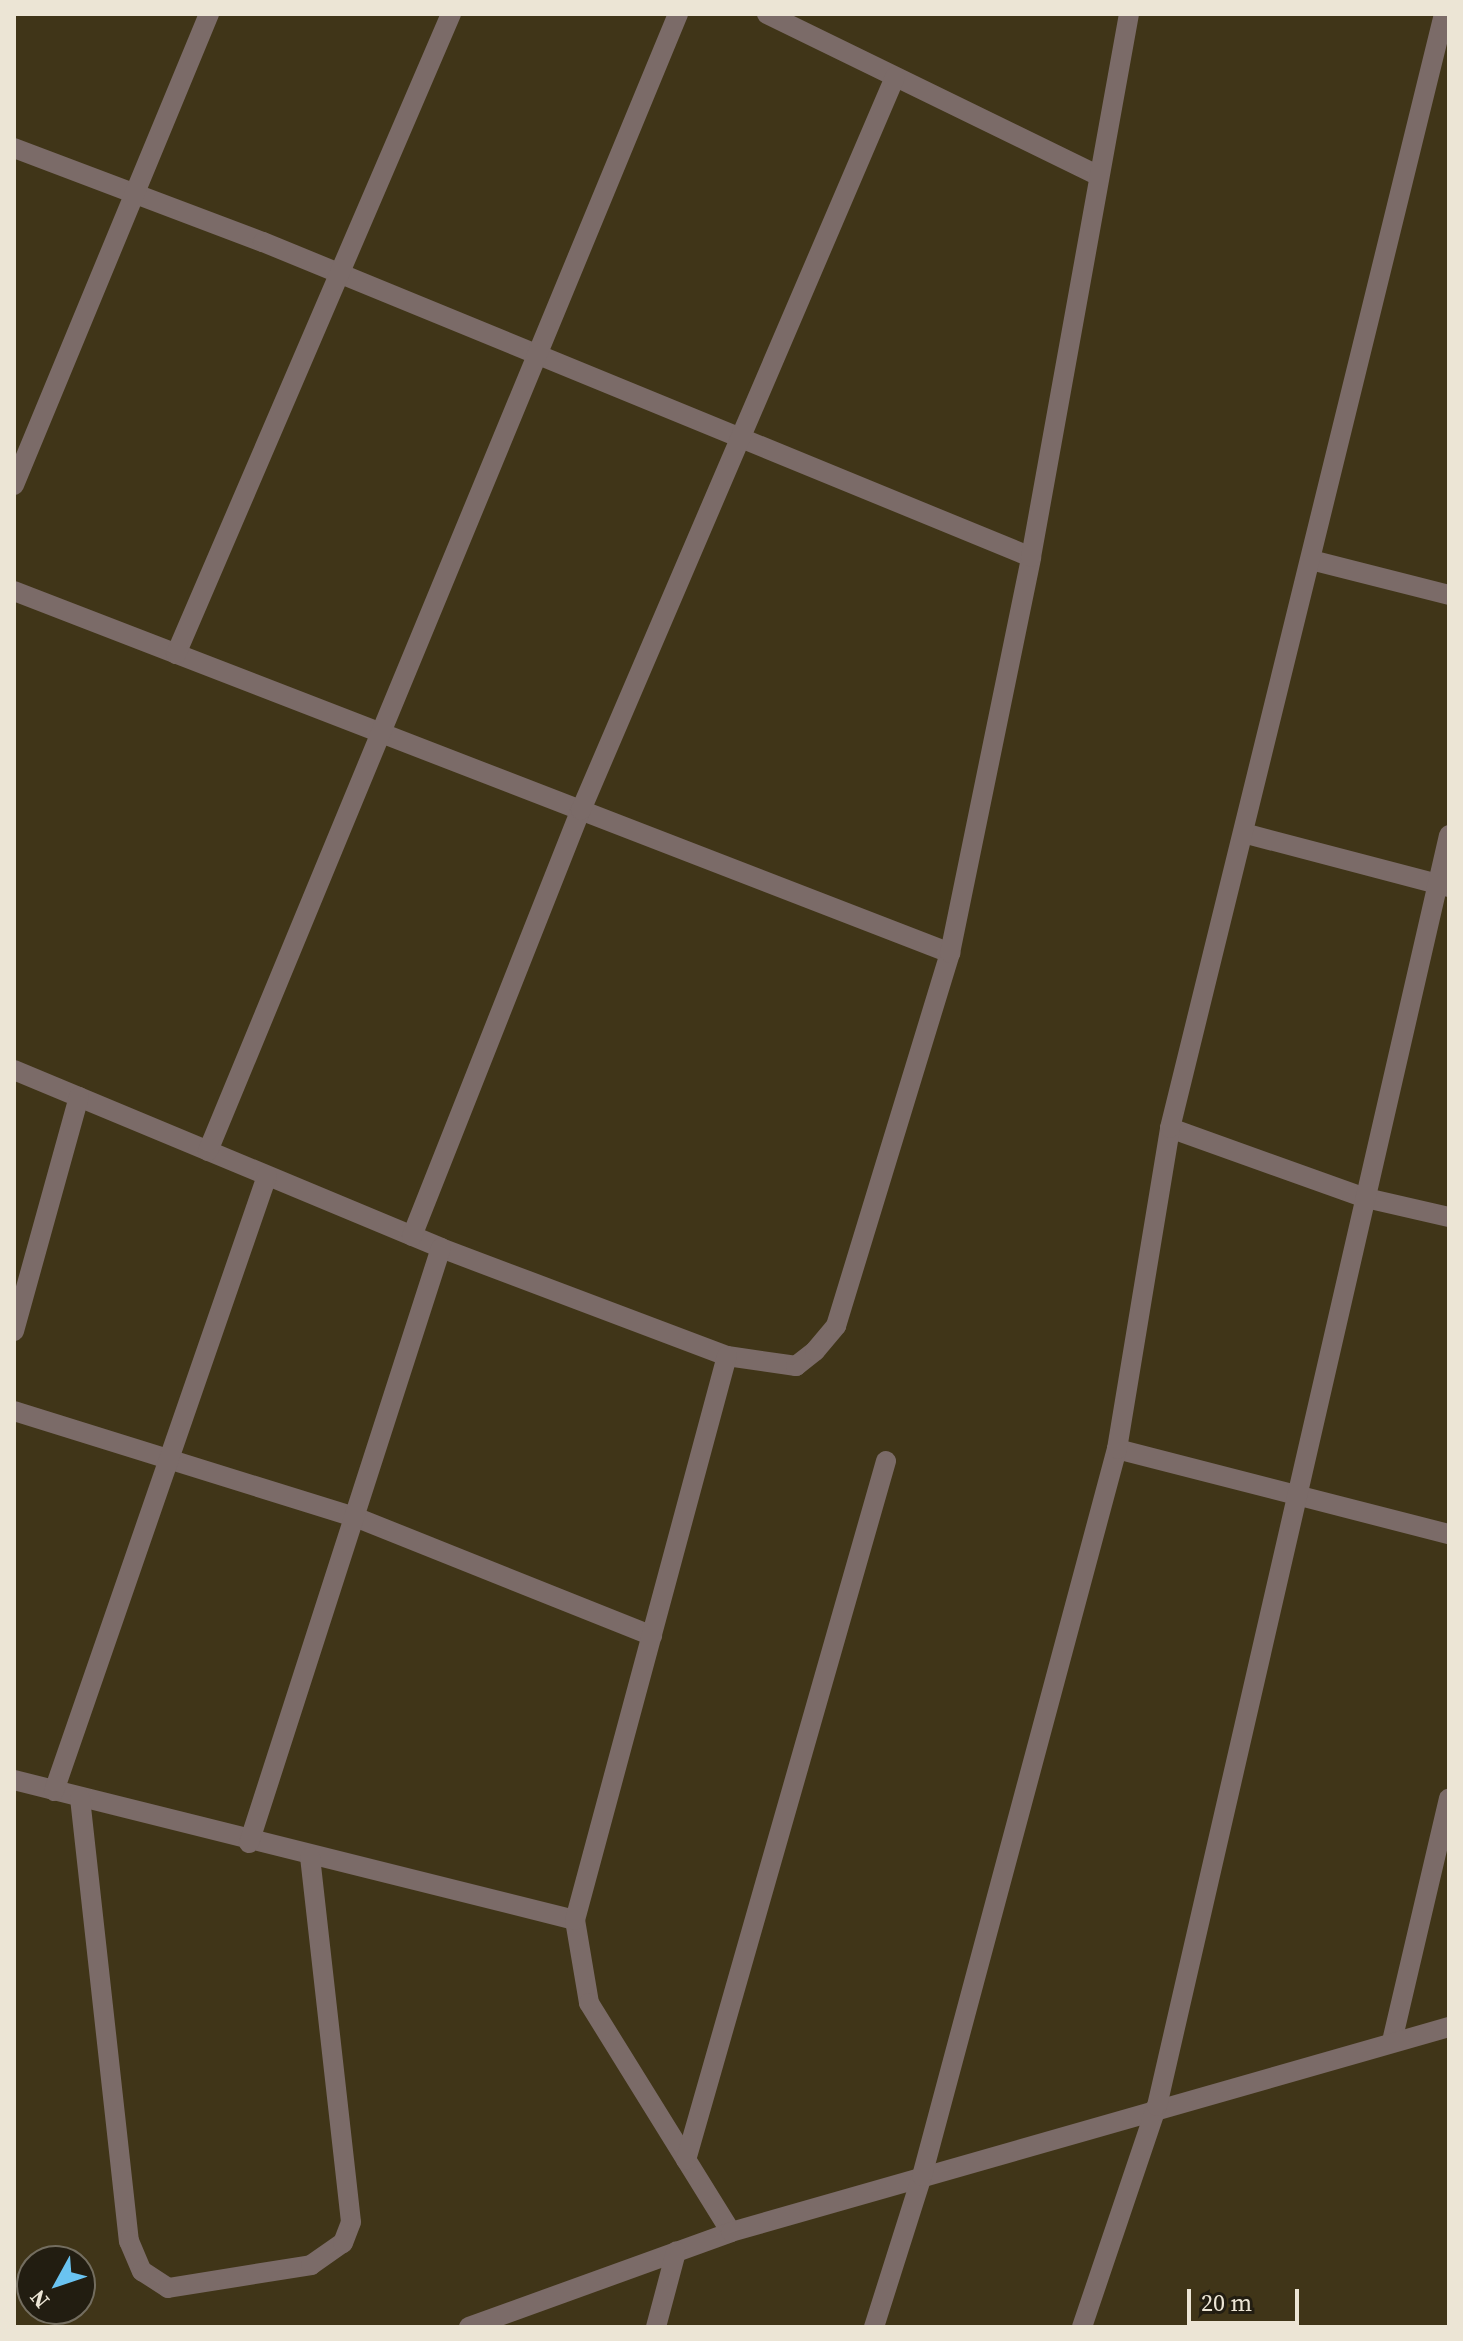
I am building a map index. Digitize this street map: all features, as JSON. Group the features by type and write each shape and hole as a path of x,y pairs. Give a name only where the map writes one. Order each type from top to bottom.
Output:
{"street":[{"path":"14,485 139,195 209,14"},
{"path":"176,654 451,14"},
{"path":"208,1151 386,735 536,354 678,14"},
{"path":"767,14 1099,176"},
{"path":"14,1070 441,1248 727,1356 796,1366 836,1326 950,953 1031,557 1129,14"},
{"path":"874,2327 922,2176 1117,1449 1170,1128 1315,561 1444,14"},
{"path":"412,1236 581,810 895,77"},
{"path":"14,148 338,273 1031,557"},
{"path":"1315,561 1449,595"},
{"path":"14,591 950,953"},
{"path":"1247,834 1443,886"},
{"path":"1082,2327 1157,2106 1292,1493 1443,886 1449,835"},
{"path":"14,1331 79,1097"},
{"path":"1170,1128 1366,1198 1449,1217"},
{"path":"54,1791 267,1176"},
{"path":"249,1843 441,1248"},
{"path":"727,1356 575,1920 589,2003 731,2232"},
{"path":"14,1411 355,1517 652,1636"},
{"path":"1117,1449 1449,1534"},
{"path":"686,2160 886,1461"},
{"path":"14,1780 249,1843 575,1920"},
{"path":"80,1798 129,2241 142,2271 168,2288 311,2265 343,2243 351,2222 310,1857"},
{"path":"1393,2037 1449,1798"},
{"path":"469,2327 731,2232 1393,2037 1444,2033"},
{"path":"656,2327 676,2252"}]}
